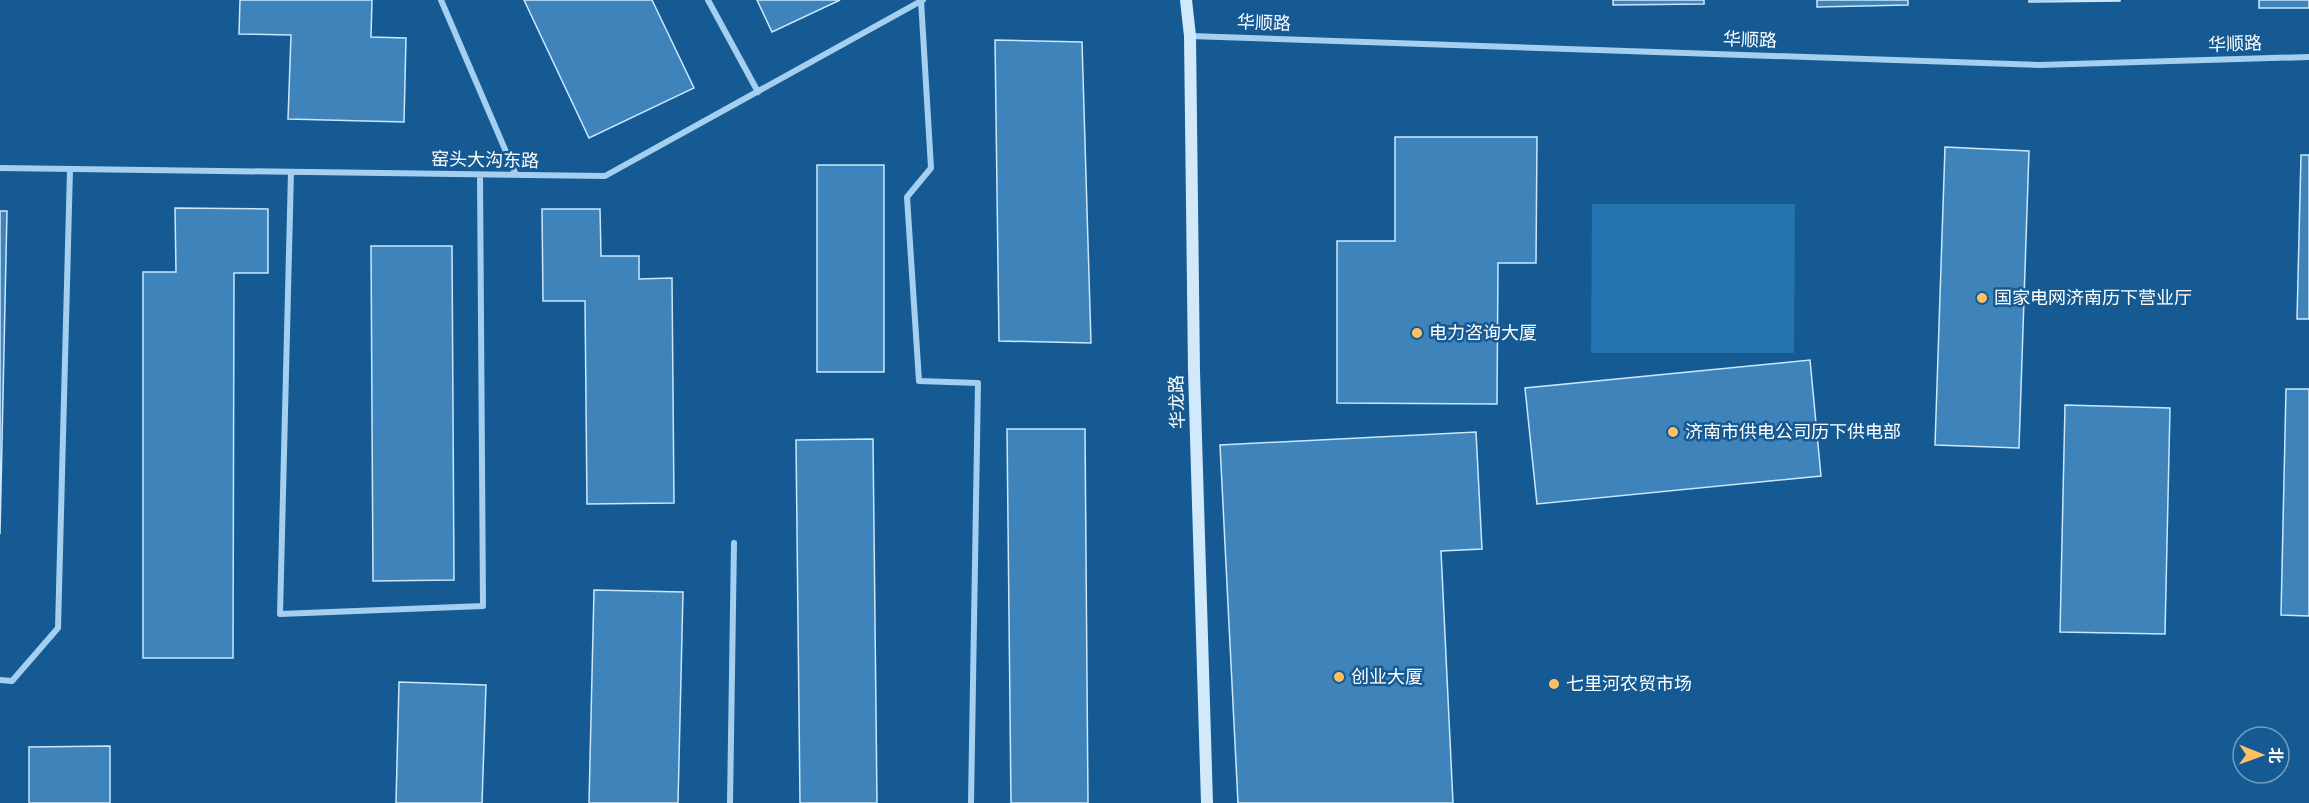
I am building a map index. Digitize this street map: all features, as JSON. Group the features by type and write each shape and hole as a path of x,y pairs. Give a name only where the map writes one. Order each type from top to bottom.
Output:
{"main road":[{"name":"华龙路","path":"1186,0 1190,36 1194,371 1207,803"}],"street":[{"path":"441,0 516,175"},
{"path":"708,0 758,92"},
{"path":"922,0 931,168 907,197 919,381 978,383 971,803"},
{"name":"窑头大沟东路","path":"0,168 605,176 922,0"},
{"name":"华顺路","path":"1190,36 2039,65 2309,57"},
{"path":"0,680 12,681 58,628 70,169"},
{"path":"291,172 280,614 483,606 480,175"},
{"path":"730,803 735,543"}],"shaded area":[{"path":"1592,204 1795,204 1794,353 1591,353"}],"building":[{"path":"240,0 372,0 371,37 406,38 404,122 288,119 291,35 239,34"},
{"path":"524,0 652,0 694,88 589,138"},
{"path":"757,0 840,0 772,32"},
{"path":"1613,0 1704,0 1704,4 1613,5"},
{"path":"1817,0 1908,0 1908,5 1817,7"},
{"path":"2029,0 2120,0 2120,1 2029,2"},
{"path":"2259,0 2309,0 2309,8 2259,8"},
{"path":"995,40 1082,42 1091,343 999,341"},
{"name":"电力咨询大厦","path":"1395,137 1537,137 1536,263 1498,263 1497,404 1337,403 1337,241 1395,241"},
{"name":"国家电网济南历下营业厅","path":"1945,147 2029,151 2019,448 1935,445"},
{"path":"2301,155 2309,155 2309,319 2297,319"},
{"path":"817,165 884,165 884,372 817,372"},
{"path":"175,208 268,209 268,273 234,273 233,658 143,658 143,272 176,272"},
{"path":"542,209 600,209 601,256 639,256 639,279 672,278 674,503 587,504 585,301 543,301"},
{"path":"0,211 7,211 0,534"},
{"path":"371,246 452,246 454,580 373,581"},
{"name":"济南市供电公司历下供电部","path":"1810,360 1821,476 1537,504 1525,388"},
{"path":"2286,389 2309,389 2309,616 2281,615"},
{"path":"2065,405 2170,408 2165,634 2060,632"},
{"path":"1007,429 1085,429 1088,803 1011,803"},
{"name":"创业大厦","path":"1476,432 1482,549 1441,551 1453,803 1238,803 1220,445"},
{"path":"873,439 877,803 800,803 796,440"},
{"path":"594,590 683,592 678,803 589,803"},
{"path":"399,682 486,685 482,803 396,803"},
{"path":"110,746 110,803 29,803 29,747"}],"place":[{"name":"国家电网济南历下营业厅","path":"1982,298"},
{"name":"电力咨询大厦","path":"1417,333"},
{"name":"济南市供电公司历下供电部","path":"1673,432"},
{"name":"创业大厦","path":"1339,677"},
{"name":"七里河农贸市场","path":"1554,684"}]}
